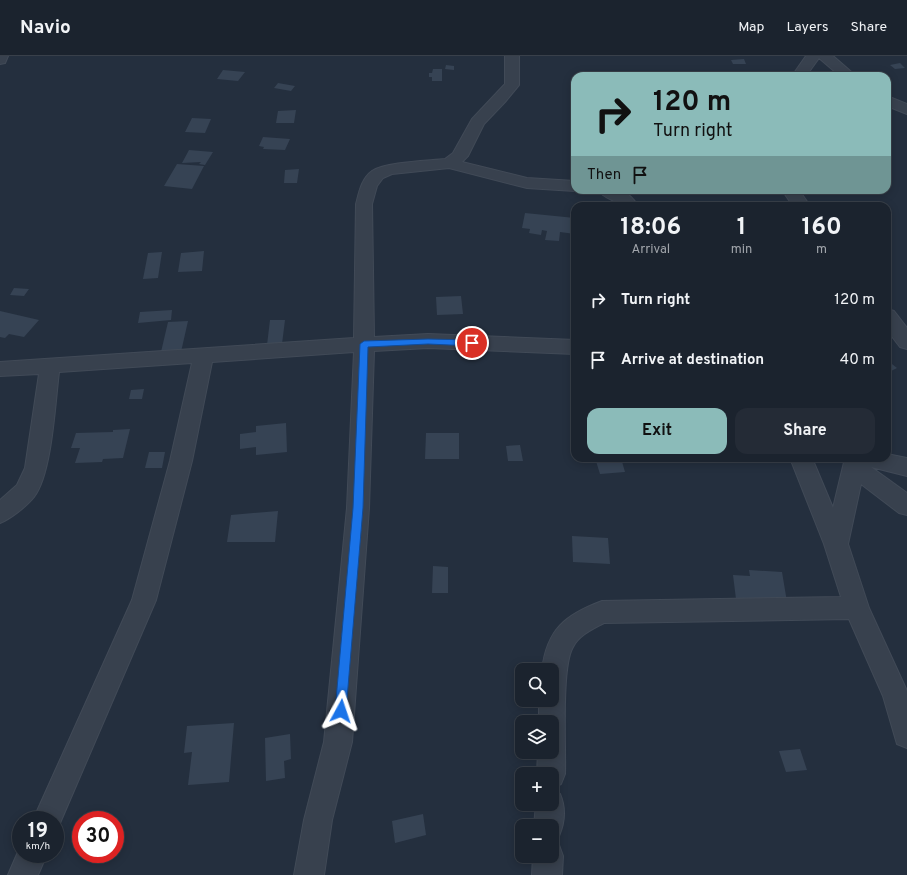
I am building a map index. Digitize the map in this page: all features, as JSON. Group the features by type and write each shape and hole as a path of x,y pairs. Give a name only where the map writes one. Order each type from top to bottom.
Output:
{"street":[{"path":"0,60 1,56"},
{"path":"449,163 460,156 476,122 512,85 512,56"},
{"path":"802,72 814,56"},
{"path":"824,56 844,72"},
{"path":"891,102 907,110"},
{"path":"309,875 318,820 338,742 358,508 364,344 364,204 369,185 377,175 389,170 449,163 528,183 571,186"},
{"path":"614,194 623,198 626,202"},
{"path":"891,321 907,342"},
{"path":"0,369 50,367 204,354 364,344 428,342 571,347"},
{"path":"50,811 144,600 181,461 204,354"},
{"path":"0,512 26,491 36,468 50,367"},
{"path":"803,462 836,544 857,608 896,696 907,734"},
{"path":"836,544 860,462"},
{"path":"861,462 907,506"},
{"path":"884,462 907,467"},
{"path":"553,715 555,662 563,640 580,623 602,612 857,608"},
{"path":"23,875 28,863"},
{"path":"547,875 548,863"}],"building":[{"path":"744,59 746,64 733,64 731,60"},
{"path":"900,63 905,68 895,69 890,65"},
{"path":"446,65 454,66 454,70 445,69"},
{"path":"433,69 442,69 442,81 432,81 432,77 429,77 429,73 432,73"},
{"path":"223,70 245,72 238,81 217,79"},
{"path":"278,83 295,86 291,91 274,88"},
{"path":"296,110 294,123 276,123 278,111"},
{"path":"192,118 211,119 205,133 185,132"},
{"path":"263,137 290,139 285,150 263,149 264,147 259,146"},
{"path":"189,150 213,152 205,165 199,164 201,162 182,163"},
{"path":"177,164 204,166 192,189 164,186"},
{"path":"299,169 297,183 284,183 285,170"},
{"path":"525,213 571,218 571,233 560,232 559,241 545,240 547,231 542,230 541,235 529,233 530,229 522,228"},
{"path":"204,251 202,271 178,272 181,253"},
{"path":"162,252 158,278 143,279 148,253"},
{"path":"14,288 29,289 24,296 10,295"},
{"path":"461,296 463,314 437,315 436,297"},
{"path":"172,310 171,320 138,323 140,312"},
{"path":"0,311 39,320 24,337 9,334 5,338 0,337"},
{"path":"270,320 285,320 282,344 267,345"},
{"path":"188,321 181,352 161,352 168,322"},
{"path":"891,363 897,368 891,371"},
{"path":"144,389 142,399 129,399 131,390"},
{"path":"286,423 287,452 256,455 256,447 240,449 240,434 256,432 256,426"},
{"path":"130,429 123,458 103,459 102,462 75,463 80,448 71,448 76,433 113,432 113,430"},
{"path":"426,433 459,433 459,459 425,459"},
{"path":"520,445 523,461 508,461 506,446"},
{"path":"149,452 165,452 162,468 145,468"},
{"path":"596,462 622,462 625,472 600,474"},
{"path":"278,511 275,542 227,542 231,515"},
{"path":"572,536 608,538 610,564 573,562"},
{"path":"433,566 448,567 448,593 432,593"},
{"path":"749,570 782,572 787,602 736,599 733,575 750,576"},
{"path":"234,723 229,782 188,785 192,752 184,753 187,726"},
{"path":"290,734 291,759 284,761 285,778 266,781 265,738"},
{"path":"800,749 807,770 786,772 779,751"},
{"path":"423,814 426,835 395,843 392,821"}],"route":[{"path":"341,711 358,508 364,344 428,342 472,343"}]}
